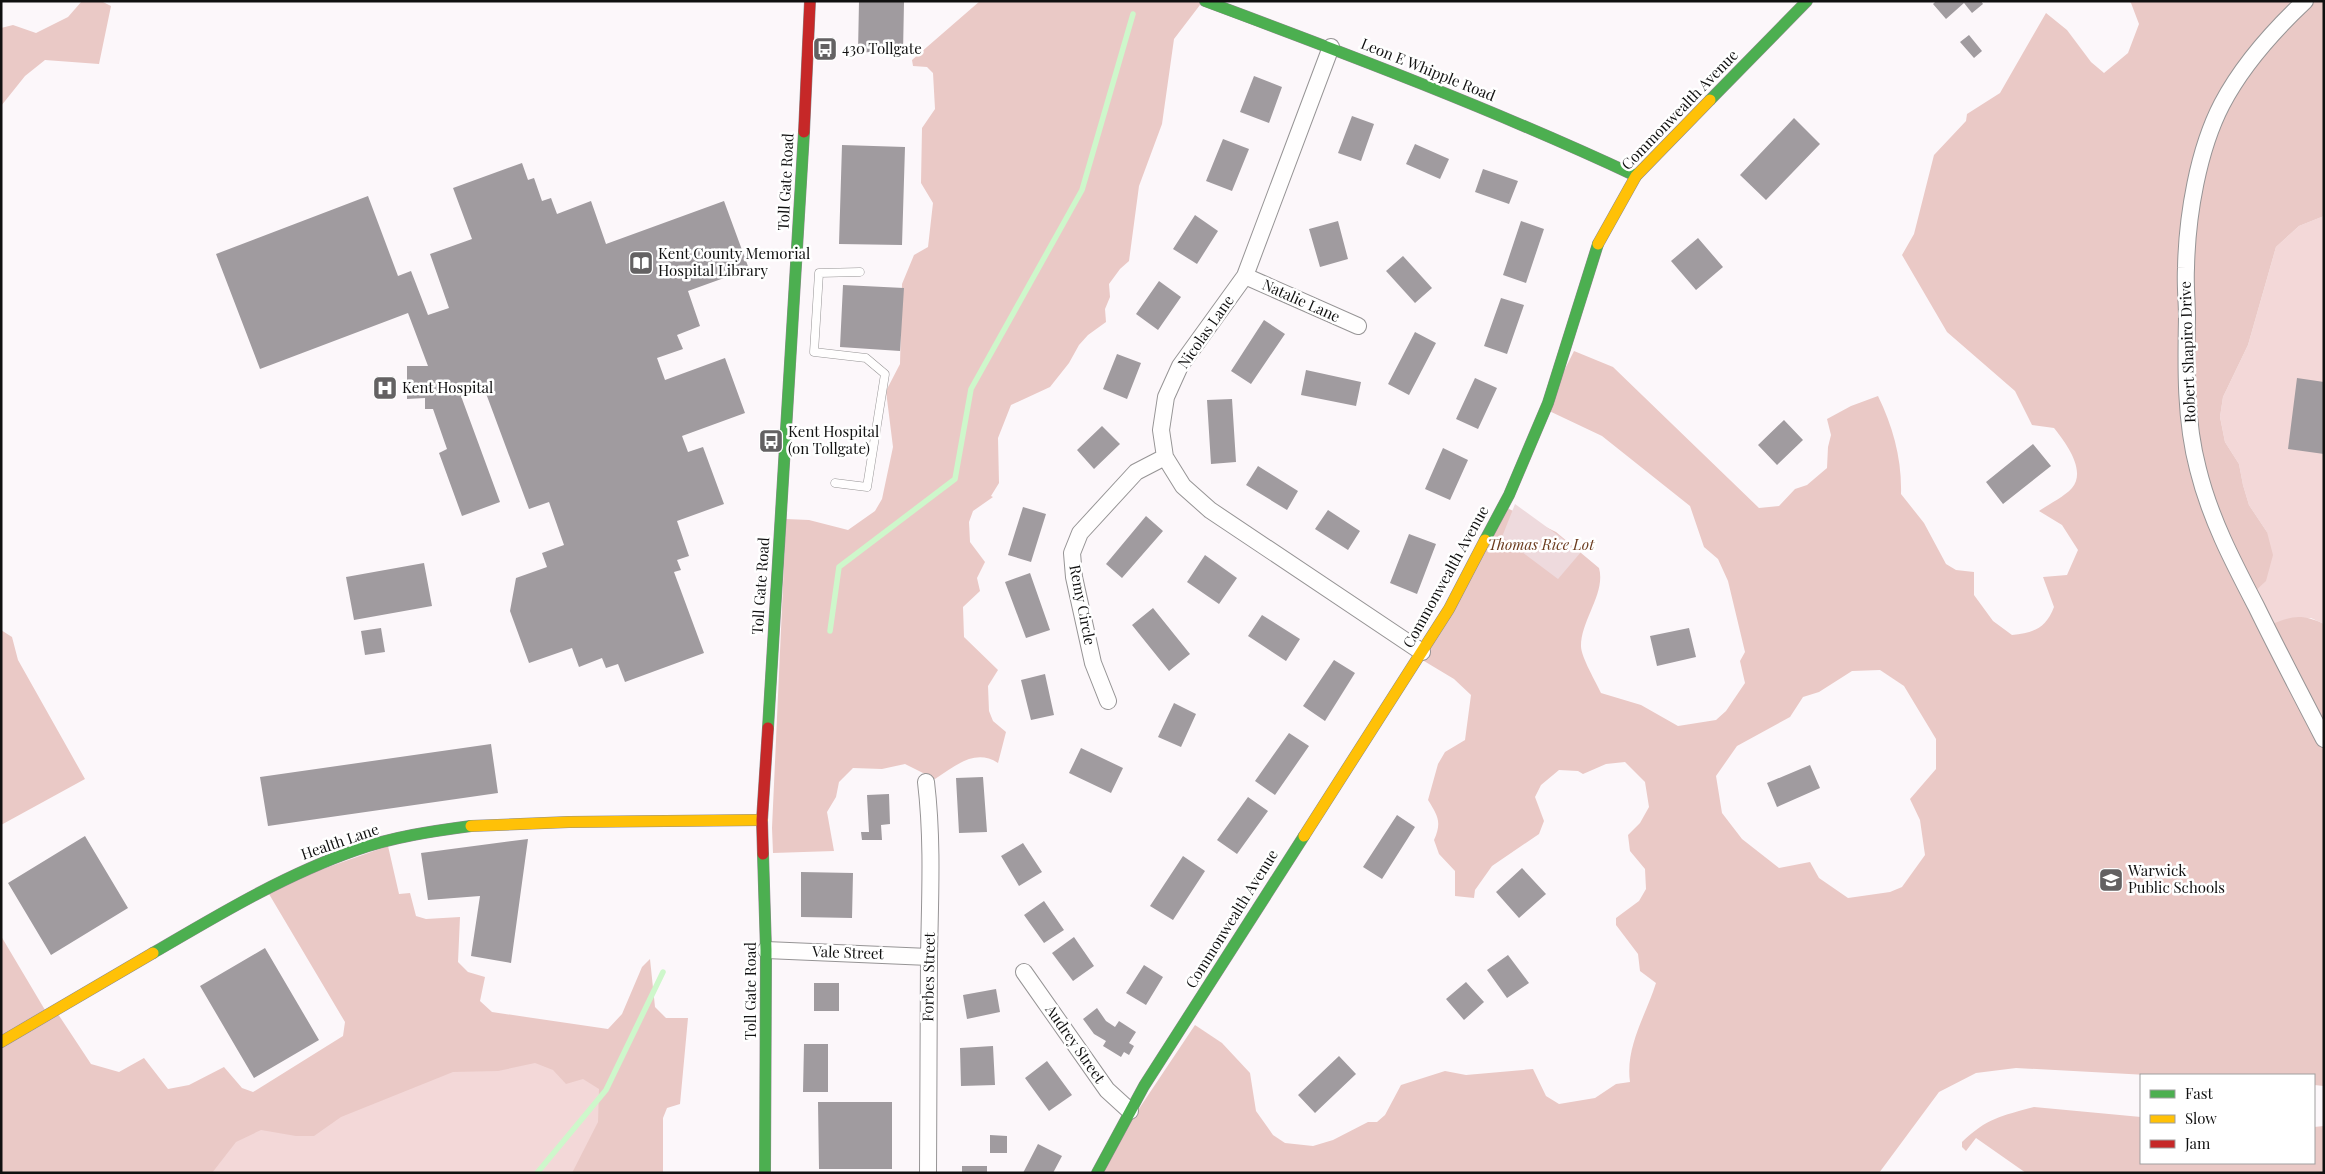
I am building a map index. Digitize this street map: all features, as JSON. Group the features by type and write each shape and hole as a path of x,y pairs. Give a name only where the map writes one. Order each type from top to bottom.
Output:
{"street":[{"name":"Toll Gate Road","path":"765,1173 766,950 762,820 803,343 810,1"},
{"name":"Leon E Whipple Road","path":"1205,1 1331,47 1574,147 1636,176"},
{"name":"Commonwealth Avenue","path":"1097,1173 1130,1111 1191,1012 1450,608 1509,495 1548,403 1598,243 1636,176 1807,1"},
{"name":"Robert Shapiro Drive","path":"2306,1 2274,33 2242,72 2222,104 2211,127 2193,196 2190,218 2186,269 2186,349 2189,418 2197,469 2214,518 2234,564 2324,739"},
{"name":"Nicolas Lane","path":"1331,47 1245,276 1180,366 1166,398 1161,430 1165,457 1183,486 1210,510 1422,652"},
{"name":"Natalie Lane","path":"1245,276 1358,326"},
{"name":"Remy Circle","path":"1108,701 1094,663 1074,577 1072,553 1080,533 1136,472 1165,457"},
{"name":"Forbes Street","path":"926,782 931,820 928,1173"},
{"name":"Health Lane","path":"1,1042 216,917 296,874 357,849 415,835 470,826 569,822 762,820"},
{"name":"Vale Street","path":"766,950 929,957"},
{"name":"Audrey Street","path":"1024,972 1107,1090 1130,1111"}],"lane":[{"path":"803,272 860,272"},
{"path":"819,273 803,343 814,352 866,358 885,374 868,486 835,483"}],"shaded area":[{"path":"2324,216 2324,624 2311,618 2268,626 2252,594 2267,532 2249,505 2239,464 2225,442 2220,417 2223,397 2248,345 2276,247 2299,226"},
{"path":"486,1032 632,1064 605,1173 85,1173 211,1137"}],"green space":[{"path":"82,1 101,1 111,6 99,64 45,60 25,76 1,106 1,28 13,25 36,33 68,17"},
{"path":"980,1 1203,1 1174,39 1162,124 1139,186 1129,261 1120,269 1109,284 1110,297 1105,309 1106,322 1088,335 1079,345 1069,363 1050,387 1011,405 998,438 999,483 991,496 993,497 973,511 969,522 970,542 985,562 977,578 980,591 963,607 964,637 998,670 988,686 989,711 993,721 1006,732 998,763 981,757 965,760 935,779 905,764 882,769 853,768 839,782 836,797 827,812 834,851 773,853 772,828 786,519 809,520 848,530 875,511 882,499 893,447 886,391 900,364 902,284 914,255 928,247 933,203 921,183 922,128 935,109 933,73 927,67 913,66 912,60"},
{"path":"2128,1 2324,1 2324,216 2299,226 2276,247 2248,345 2223,397 2220,417 2225,442 2239,464 2249,505 2267,532 2273,555 2266,581 2252,594 2268,626 2296,617 2309,618 2324,624 2324,1086 2315,1085 2315,1074 2140,1075 2016,1068 1976,1073 1939,1092 1879,1173 1096,1173 1195,1025 1222,1043 1250,1073 1256,1111 1273,1135 1285,1143 1313,1146 1333,1140 1368,1122 1377,1122 1385,1115 1401,1085 1445,1071 1466,1075 1533,1069 1546,1096 1559,1104 1595,1098 1616,1084 1630,1082 1629,1069 1633,1044 1656,983 1640,971 1638,954 1616,925 1616,918 1639,901 1646,889 1645,869 1630,851 1628,835 1640,823 1649,807 1645,782 1625,762 1606,764 1583,774 1578,771 1559,770 1541,785 1535,797 1544,821 1539,834 1492,866 1475,890 1474,898 1455,896 1455,871 1439,854 1434,840 1438,828 1438,819 1428,800 1438,764 1445,752 1465,740 1471,695 1454,679 1419,658 1505,507 1556,532 1599,568 1599,587 1585,626 1581,646 1586,663 1601,693 1641,705 1678,726 1716,720 1726,711 1745,683 1740,661 1745,652 1728,581 1718,559 1704,547 1690,506 1602,436 1545,409 1574,351 1613,367 1759,508 1779,506 1795,489 1807,485 1827,468 1828,447 1831,435 1827,419 1851,406 1878,396 1888,419 1895,443 1900,468 1901,494 1924,523 1946,564 1956,570 1974,572 1974,595 1993,621 2012,635 2027,633 2043,625 2054,607 2043,577 2067,575 2078,550 2062,525 2039,511 2072,488 2076,481 2077,473 2073,457 2054,428 2032,425 2015,391 1947,332 1902,255 1914,234 1934,155 1966,121 1967,114 2000,93 2046,13 2067,30 2091,62 2104,73 2128,53 2139,24 2131,3","holes":["1880,670 1904,686 1936,739 1936,769 1910,799 1920,820 1925,855 1902,887 1890,892 1848,898 1819,878 1810,862 1779,868 1742,839 1722,813 1716,776 1737,746 1790,717 1803,697 1819,692 1852,671"]},
{"name":"Thomas Rice Lot","path":"1515,504 1581,552 1558,579 1502,537"},
{"path":"1,630 12,637 18,660 85,779 1,825"},
{"path":"388,846 399,894 410,893 416,916 426,919 460,917 458,962 468,972 485,977 480,1001 492,1012 608,1029 622,1014 642,967 650,959 655,1007 666,1018 688,1018 680,1104 667,1108 663,1118 663,1173 572,1173 598,1122 599,1089 583,1079 566,1084 553,1070 535,1063 498,1071 453,1072 341,1117 314,1136 296,1136 261,1130 236,1142 212,1173 1,1173 1,936 45,1010 56,1011 91,1064 119,1072 144,1058 168,1089 189,1085 224,1067 242,1088 253,1092 343,1036 345,1022 266,889"},
{"path":"2034,1107 2140,1117 2140,1164 2315,1164 2315,1127 2324,1126 2324,1173 2026,1173 1976,1138 1966,1151 1962,1147 1962,1142 1971,1134 1987,1123"}],"building":[{"path":"859,1 904,2 903,53 858,52"},
{"path":"1936,1 1981,1 1983,4 1972,13 1964,3 1946,19 1933,4"},
{"path":"1969,35 1982,51 1974,58 1960,42"},
{"path":"1254,76 1282,87 1269,123 1240,112"},
{"path":"1352,116 1374,124 1361,161 1338,153"},
{"path":"1794,118 1820,144 1766,200 1740,175"},
{"path":"1223,139 1249,149 1232,191 1206,181"},
{"path":"1415,144 1449,159 1440,179 1406,164"},
{"path":"842,145 905,147 902,245 839,244"},
{"path":"522,163 528,180 534,178 542,201 551,198 557,214 591,201 606,244 724,201 749,269 688,291 700,326 677,335 683,349 657,358 665,380 725,358 745,413 682,436 688,452 703,447 724,504 677,521 689,556 677,560 681,570 674,572 704,653 625,682 618,664 606,668 602,658 579,667 572,648 529,663 510,611 516,578 547,567 542,553 564,545 549,502 529,509 484,388 461,396 500,502 462,516 439,453 447,449 433,409 425,409 425,398 407,399 407,366 428,366 408,313 260,369 216,254 368,196 398,276 411,271 428,315 449,308 430,254 472,239 453,188"},
{"path":"1483,169 1518,181 1509,204 1475,192"},
{"path":"1195,215 1218,231 1197,264 1173,249"},
{"path":"1338,221 1348,259 1320,267 1309,229"},
{"path":"1521,221 1544,229 1526,283 1503,275"},
{"path":"1698,238 1723,267 1696,290 1671,261"},
{"path":"1403,256 1432,288 1415,303 1386,271"},
{"path":"1159,281 1181,297 1158,330 1136,314"},
{"path":"843,285 904,288 900,351 840,347"},
{"path":"1501,298 1524,305 1507,354 1484,346"},
{"path":"1264,320 1285,334 1251,384 1231,371"},
{"path":"1415,332 1436,343 1409,395 1388,384"},
{"path":"1117,354 1141,363 1127,399 1103,389"},
{"path":"1306,370 1361,382 1356,406 1301,395"},
{"path":"1475,378 1497,388 1478,429 1456,419"},
{"path":"2297,378 2324,382 2324,454 2288,449"},
{"path":"1232,399 1236,462 1211,464 1207,400"},
{"path":"1784,420 1803,440 1777,465 1758,445"},
{"path":"1102,426 1120,444 1094,469 1077,450"},
{"path":"2033,444 2051,466 2003,504 1986,482"},
{"path":"1443,448 1468,460 1450,500 1425,489"},
{"path":"1258,466 1298,491 1287,510 1246,485"},
{"path":"1023,507 1046,514 1031,562 1008,555"},
{"path":"1328,510 1360,531 1348,550 1315,529"},
{"path":"1146,516 1163,531 1122,578 1106,564"},
{"path":"1409,534 1436,544 1417,594 1390,583"},
{"path":"1205,555 1237,578 1219,604 1187,582"},
{"path":"424,563 432,606 354,620 346,577"},
{"path":"1030,573 1050,630 1026,638 1005,582"},
{"path":"1153,608 1190,654 1169,671 1132,625"},
{"path":"1262,615 1300,639 1286,661 1248,636"},
{"path":"381,628 385,652 365,655 361,631"},
{"path":"1689,628 1696,657 1657,666 1650,636"},
{"path":"1334,660 1355,673 1325,721 1303,706"},
{"path":"1045,674 1054,715 1031,720 1021,680"},
{"path":"1174,703 1196,714 1181,747 1158,737"},
{"path":"1289,733 1309,746 1275,795 1255,781"},
{"path":"491,744 498,793 268,826 260,777"},
{"path":"1081,748 1123,768 1111,793 1069,773"},
{"path":"1810,765 1820,788 1777,807 1767,783"},
{"path":"983,777 987,832 959,833 956,778"},
{"path":"889,794 890,824 881,825 882,840 862,840 861,832 869,832 867,795"},
{"path":"1248,797 1268,811 1237,854 1217,840"},
{"path":"1397,815 1415,827 1382,879 1363,867"},
{"path":"85,836 128,908 51,955 8,883"},
{"path":"528,839 511,963 471,956 480,896 428,900 421,853"},
{"path":"1023,843 1042,872 1019,886 1001,856"},
{"path":"1183,856 1205,871 1173,920 1150,906"},
{"path":"1522,868 1546,894 1519,918 1496,892"},
{"path":"801,872 853,873 852,918 801,917"},
{"path":"1044,901 1064,930 1044,943 1024,915"},
{"path":"1074,937 1094,966 1073,981 1052,953"},
{"path":"265,948 319,1040 254,1078 200,986"},
{"path":"1508,955 1529,983 1507,998 1487,970"},
{"path":"1144,965 1163,977 1146,1005 1126,993"},
{"path":"1466,982 1484,1002 1464,1020 1446,999"},
{"path":"814,983 839,983 839,1011 814,1011"},
{"path":"996,989 1000,1012 967,1019 963,995"},
{"path":"1097,1008 1106,1021 1115,1027 1119,1021 1136,1032 1129,1043 1134,1046 1129,1055 1124,1052 1121,1057 1103,1046 1106,1041 1094,1034 1083,1019"},
{"path":"804,1044 828,1044 828,1092 803,1092"},
{"path":"993,1046 995,1085 961,1086 960,1048"},
{"path":"1339,1056 1356,1074 1315,1113 1298,1095"},
{"path":"1047,1061 1072,1095 1049,1111 1025,1078"},
{"path":"818,1102 892,1102 892,1169 819,1169"},
{"path":"990,1135 1007,1136 1007,1153 990,1153"},
{"path":"1038,1144 1062,1156 1053,1173 1023,1173"},
{"path":"962,1166 987,1166 987,1173 962,1173"}],"waterway":[{"path":"830,631 839,567 955,479 971,389 1082,190 1133,14"},
{"path":"537,1173 606,1090 663,972"}],"traffic: fast":[{"path":"1205,1 1476,106 1636,176"},
{"path":"1710,100 1807,1"},
{"path":"768,728 804,132"},
{"path":"1485,540 1509,495 1548,403 1598,244"},
{"path":"153,953 252,897 329,860 370,845 398,838 471,826"},
{"path":"1097,1173 1144,1086 1304,836"},
{"path":"763,854 766,950 765,1173"}],"traffic: slow":[{"path":"1598,244 1636,176 1710,100"},
{"path":"1304,836 1449,609 1485,540"},
{"path":"471,826 569,822 762,820"},
{"path":"1,1042 153,953"}],"traffic: jam":[{"path":"804,132 810,1"},
{"path":"763,854 762,820 768,728"}],"place":[{"name":"430 Tollgate","path":"825,49"},
{"name":"Kent County Memorial Hospital Library","path":"641,263"},
{"name":"Kent Hospital","path":"385,388"},
{"name":"Kent Hospital (on Tollgate)","path":"771,441"},
{"name":"Warwick Public Schools","path":"2111,880"}]}
